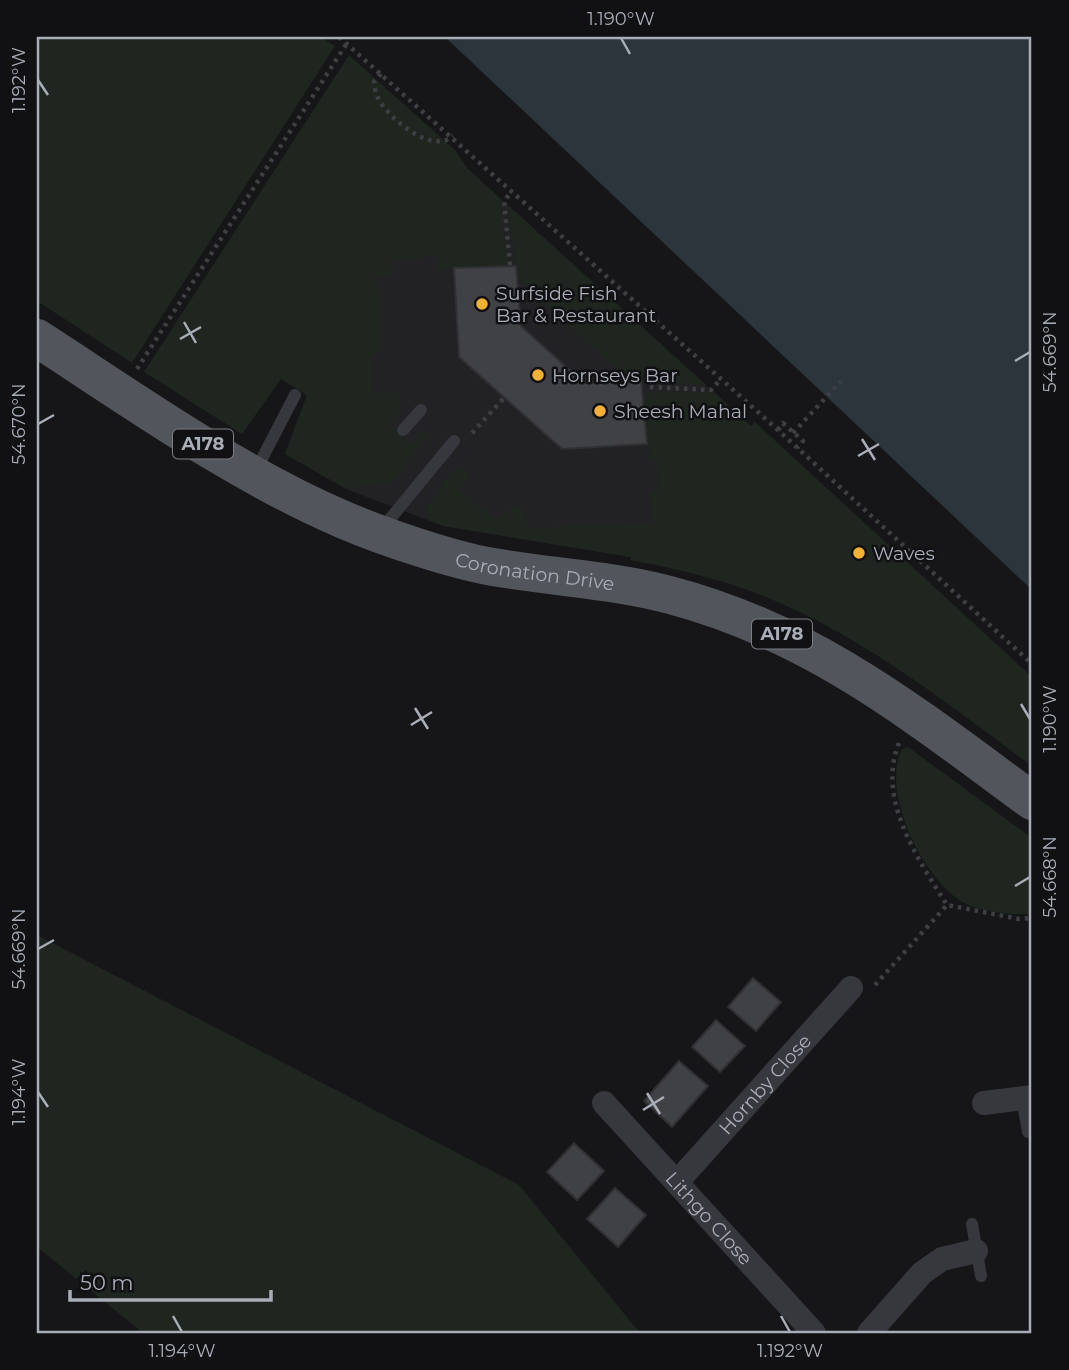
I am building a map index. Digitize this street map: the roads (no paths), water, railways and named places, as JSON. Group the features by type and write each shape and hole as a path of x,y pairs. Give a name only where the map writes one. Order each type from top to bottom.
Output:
{"main road":[{"name":"Coronation Drive","path":"37,338 253,476 379,533 490,567 623,585 669,595 743,617 786,636 841,666 916,716 1032,801"}],"street":[{"name":"Hornby Close","path":"678,1181 851,988"},
{"path":"984,1103 1027,1098"},
{"name":"Lithgo Close","path":"604,1103 814,1333"},
{"path":"869,1333 922,1273 942,1259 976,1251"}],"lane":[{"path":"253,476 295,394"},
{"path":"402,430 421,410"},
{"path":"379,533 454,441"},
{"path":"1027,1098 1028,1132"},
{"path":"972,1224 981,1276"}],"place":[{"name":"Surfside Fish Bar & Restaurant","path":"482,304"},
{"name":"Hornseys Bar","path":"538,375"},
{"name":"Sheesh Mahal","path":"600,411"},
{"name":"Waves","path":"859,553"}]}
